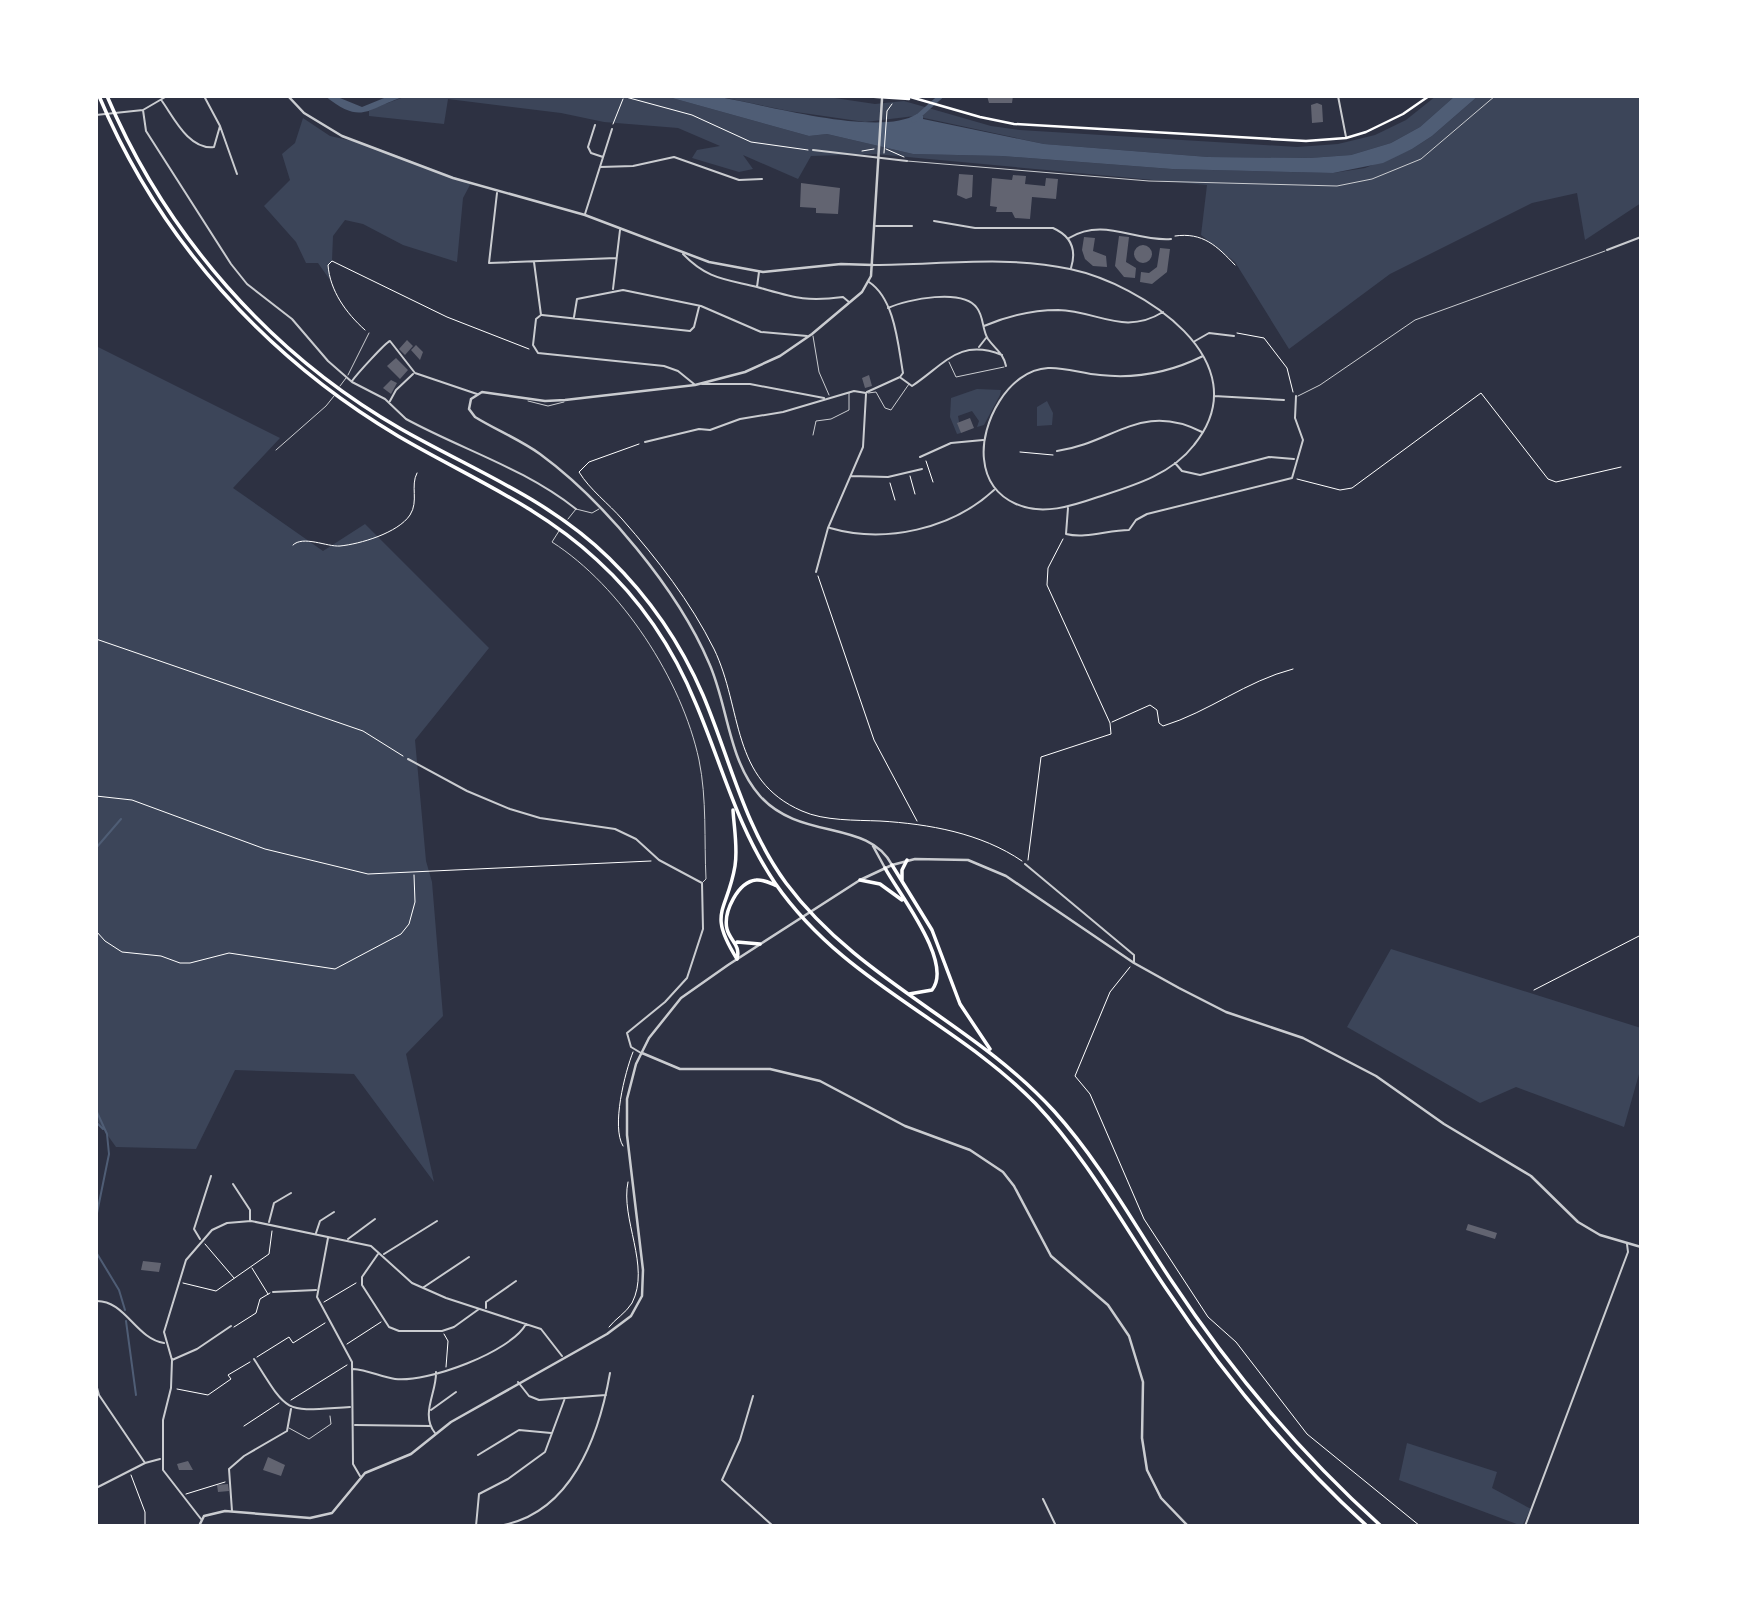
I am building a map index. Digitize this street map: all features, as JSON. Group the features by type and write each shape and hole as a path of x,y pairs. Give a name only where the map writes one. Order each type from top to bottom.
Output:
{"highway":[{"path":"99,96 134,168 198,262 264,336 338,397 403,438 491,485 556,525 620,583 664,642 697,706 733,805 754,849 777,886 822,938 851,965 972,1049 1034,1103 1081,1159 1188,1320 1242,1393 1303,1463 1367,1526"},
{"path":"107,96 140,163 200,254 249,310 343,391 402,429 499,480 561,517 634,585 676,642 703,696 740,800 787,884 836,940 906,994 993,1054 1040,1096 1069,1129 1210,1336 1264,1406 1332,1479 1381,1526"},
{"path":"733,805 735,866 719,923 722,935 737,959"},
{"path":"902,883 902,870 907,860"},
{"path":"892,865 935,937 960,1004 993,1054"},
{"path":"885,868 925,934 939,974 932,990 906,994"},
{"path":"737,959 738,950 727,929 727,920 741,889 759,880 777,886"},
{"path":"860,880 880,884 903,901"},
{"path":"735,942 760,944"}],"main road":[{"path":"862,96 883,99 913,98"},
{"path":"907,96 988,120 1036,126 1288,142 1346,138 1393,120 1429,96"}],"street":[{"path":"96,115 141,110 167,96"},
{"path":"204,96 220,126 237,174"},
{"path":"288,96 322,126 366,144 453,178 585,215 715,264 759,271 841,264 1012,262 1071,269 1122,287 1164,312 1194,342 1203,356 1213,380 1210,416 1195,445 1175,463 1142,482 1069,507 1027,508 1005,499 995,489 988,478 983,455 984,440 992,416 1003,397 1025,377 1040,369 1133,375 1177,368 1203,356"},
{"path":"1338,96 1346,138"},
{"path":"352,382 371,362 382,345 390,341 415,373 477,394 526,399 565,400 702,384 746,372 780,356 850,303 869,282 873,265 883,99"},
{"path":"162,101 186,134 200,146 214,147 220,126"},
{"path":"141,110 146,131 231,264 247,284 292,319 346,377 390,402 406,419 515,470 550,489 576,509"},
{"path":"595,125 587,147 591,153 604,157"},
{"path":"585,215 612,129"},
{"path":"813,150 907,161"},
{"path":"600,167 633,166 674,157 739,180 762,179"},
{"path":"497,190 489,263 616,258"},
{"path":"934,221 975,228 1042,226 1065,233 1074,255 1071,269"},
{"path":"875,226 912,226"},
{"path":"1069,238 1085,230 1103,228 1154,240 1171,239"},
{"path":"612,290 620,230"},
{"path":"1607,250 1641,237"},
{"path":"683,254 719,280 803,300 846,299 850,303"},
{"path":"534,262 541,315"},
{"path":"757,288 759,271"},
{"path":"645,442 699,429 710,430 730,421 783,412 830,397 866,393 900,377 903,373 888,308 879,290 869,282"},
{"path":"574,317 577,299 612,290 699,306 751,329 810,335"},
{"path":"888,308 928,298 958,296 978,308 986,337 1003,356 1006,366"},
{"path":"695,385 678,371 664,366 541,355 533,348 536,319 541,315 690,331 694,327 699,306"},
{"path":"984,326 1018,314 1059,310 1133,324 1149,321 1164,312"},
{"path":"1194,342 1209,333 1234,336"},
{"path":"900,377 912,386 956,353 983,344 986,337"},
{"path":"975,348 1003,356"},
{"path":"390,402 396,390 415,373"},
{"path":"702,384 715,387 750,384 808,393 825,399"},
{"path":"816,572 828,528 863,447 866,393"},
{"path":"477,394 470,404 475,417 540,454 602,508 643,558 702,648 716,678 739,759 760,796 785,816 805,826 871,843 887,855 892,865"},
{"path":"1213,396 1284,400"},
{"path":"1069,507 1066,534 1081,536 1108,530 1129,530 1136,520 1147,514 1292,478 1295,459 1303,440 1295,418 1295,397"},
{"path":"1057,451 1072,449 1142,421 1174,421 1202,432"},
{"path":"920,457 951,443 984,440"},
{"path":"1175,463 1182,471 1200,475 1269,457 1295,459"},
{"path":"851,476 888,477 922,469"},
{"path":"828,528 844,533 880,533 934,526 964,514 995,489"},
{"path":"408,759 474,794 510,809 540,818 615,829 636,839 659,860 702,883 703,929 687,978 665,1002 627,1033 631,1047 680,1069 770,1069 820,1081 905,1126 970,1150 1003,1172 1014,1186 1051,1256 1108,1305 1129,1336 1143,1382 1142,1438 1147,1470 1161,1498 1188,1526"},
{"path":"871,843 885,868"},
{"path":"199,1526 202,1520 215,1513 326,1516 337,1509 361,1477 372,1469 411,1454 435,1434 562,1356 609,1332 631,1316 642,1296 642,1257 630,1180 628,1099 641,1053 672,1006 737,959 826,901 860,880 907,860 954,858 998,872 1134,963 1226,1012 1303,1038 1376,1076 1444,1124 1531,1176 1578,1222 1600,1235 1641,1247"},
{"path":"1027,862 1135,955 1134,963"},
{"path":"201,1240 194,1229 211,1177"},
{"path":"233,1184 250,1210 250,1221"},
{"path":"268,1223 274,1203 290,1193"},
{"path":"315,1234 320,1221 334,1212"},
{"path":"347,1240 375,1219"},
{"path":"383,1255 437,1222"},
{"path":"202,1520 163,1470 163,1420 171,1388 173,1360 165,1343 164,1332 186,1259 201,1240 227,1223 268,1223 371,1246 412,1283 526,1322 548,1335 562,1356"},
{"path":"328,1237 317,1290 320,1305 352,1362 353,1464 361,1477"},
{"path":"1525,1526 1628,1252 1627,1242"},
{"path":"379,1252 362,1277 362,1283 389,1328 399,1331 442,1331 454,1327 479,1308"},
{"path":"423,1288 469,1257"},
{"path":"486,1309 486,1302 516,1281"},
{"path":"272,1292 317,1290"},
{"path":"96,1301 106,1301 113,1305 148,1337 165,1343"},
{"path":"352,1369 373,1371 396,1379 436,1372 484,1358 517,1338 526,1322"},
{"path":"173,1360 197,1349 232,1327"},
{"path":"254,1359 281,1402 291,1409 351,1406"},
{"path":"435,1434 429,1426 436,1372"},
{"path":"497,1526 524,1519 561,1493 577,1472 596,1429 610,1373"},
{"path":"518,1382 529,1396 539,1400 606,1395"},
{"path":"96,1384 99,1395 145,1463"},
{"path":"430,1411 456,1392"},
{"path":"753,1396 740,1440 722,1480 773,1526"},
{"path":"476,1526 482,1490 508,1479 545,1452 565,1398"},
{"path":"232,1512 229,1482 233,1464 287,1431 291,1409"},
{"path":"354,1425 429,1426"},
{"path":"478,1455 519,1430 552,1434"},
{"path":"96,1488 145,1463 161,1459"},
{"path":"1043,1499 1056,1526"}],"lane":[{"path":"907,161 1149,181 1337,186 1372,179 1421,159 1496,96"},
{"path":"1295,397 1320,386 1415,320 1607,250"},
{"path":"276,450 326,406 346,377 369,333"},
{"path":"810,335 818,372 830,397"},
{"path":"947,360 956,377 1006,366"},
{"path":"866,393 876,392 885,408 891,410 909,384"},
{"path":"813,435 816,421 849,410 849,393"},
{"path":"602,508 592,513 576,509 552,542 587,567 629,615 677,697 693,741 702,788 706,879 702,883"},
{"path":"288,1427 309,1438 331,1424 330,1416"}],"path":[{"path":"612,129 623,96 692,115 751,142 813,150"},
{"path":"884,154 887,111 892,104"},
{"path":"1171,239 1177,234 1205,238 1215,244 1235,265"},
{"path":"369,333 349,313 336,293 328,272 328,265 332,261 447,317 518,347 533,348"},
{"path":"1234,336 1238,333 1264,338 1287,368 1295,397"},
{"path":"1292,478 1317,482 1340,491 1352,488 1482,393 1548,479 1556,481 1621,467"},
{"path":"645,442 597,458 580,469 582,477 670,573 715,651 744,751 765,788 806,813 918,823 960,833 1027,862 1041,757 1050,751 1111,734 1110,723 1047,585 1048,568 1066,534"},
{"path":"1020,452 1053,455"},
{"path":"924,455 933,482"},
{"path":"909,472 915,494"},
{"path":"293,545 304,541 328,546 358,543 400,525 407,519 415,502 414,478 417,473"},
{"path":"888,477 895,500"},
{"path":"602,508 609,504"},
{"path":"816,572 874,740 918,823"},
{"path":"96,639 363,731 408,759"},
{"path":"1110,723 1150,705 1157,710 1159,723 1163,726 1195,716 1254,684 1293,669"},
{"path":"96,796 132,800 265,849 368,874 414,875 457,868 636,864 659,860"},
{"path":"96,931 105,942 122,952 161,956 180,963 229,953 335,969 401,934 409,924 415,902 414,875"},
{"path":"1534,990 1641,935"},
{"path":"1134,963 1110,992 1075,1076 1090,1094 1144,1219 1208,1317 1236,1342 1307,1434 1420,1526"},
{"path":"620,1141 624,1152"},
{"path":"609,1332 609,1326 631,1306 635,1295 630,1180"},
{"path":"177,1282 216,1291 269,1254 273,1225"},
{"path":"201,1240 234,1278"},
{"path":"251,1266 268,1294"},
{"path":"320,1305 356,1283 362,1283"},
{"path":"232,1327 256,1313 260,1300 272,1292"},
{"path":"344,1346 383,1320"},
{"path":"171,1388 208,1395 231,1379 229,1375 289,1337 293,1342 328,1321"},
{"path":"442,1331 448,1341 446,1369"},
{"path":"296,1397 352,1362"},
{"path":"244,1426 281,1402"},
{"path":"130,1471 142,1502 145,1526"},
{"path":"181,1496 229,1482"}],"shaded area":[{"path":"325,96 335,96 362,107 389,96 407,96 358,113 349,111"},
{"path":"407,96 665,96 809,136 827,134 913,154 1002,156 1172,169 1333,173 1365,168 1412,149 1432,136 1478,96 1641,96 1641,203 1585,240 1577,193 1532,203 1390,274 1289,349 1235,262 1201,235 1207,185 875,154 811,156 798,179 743,155 753,169 739,172 692,158 697,150 720,146 678,128 604,122 561,113 448,99 444,124 369,116 369,111 374,108"},
{"path":"665,96 713,96 849,121 899,120 917,114 923,116 923,119 1044,144 1208,157 1310,158 1351,155 1391,143 1420,127 1455,96 1478,96 1432,136 1412,149 1383,163 1333,173 1172,169 1002,156 913,154 827,134 809,136"},
{"path":"717,96 821,96 875,104 904,101 991,126 1020,130 1297,147 1338,144 1375,135 1406,120 1436,96 1455,96 1420,127 1391,143 1351,155 1310,158 1208,157 1044,144 915,116 865,122 789,111"},
{"path":"303,118 330,136 366,144 471,183 463,198 457,262 403,245 363,224 345,220 333,236 332,261 328,265 330,280 318,263 306,263 296,242 264,206 290,180 282,154 295,143"},
{"path":"96,346 280,438 233,488 323,551 365,524 489,648 415,740 426,861 432,882 443,1016 406,1054 434,1182 354,1074 235,1070 196,1149 116,1147 96,1119"},
{"path":"977,389 1001,390 984,425 977,427 979,421 972,411 958,416 961,433 957,434 950,417 951,398"},
{"path":"1047,401 1053,413 1052,425 1037,426 1037,407"},
{"path":"1391,949 1641,1028 1641,1067 1624,1127 1516,1087 1480,1103 1347,1027"},
{"path":"1407,1443 1497,1472 1492,1488 1531,1509 1522,1526 1399,1480"}],"building":[{"path":"987,96 1013,96 1012,103 989,103"},
{"path":"1311,105 1322,105 1323,122 1312,123"},
{"path":"959,174 973,175 972,197 966,199 957,195"},
{"path":"1013,175 1026,176 1025,184 1045,186 1046,178 1058,179 1056,199 1032,197 1030,219 1015,218 1012,212 996,212 997,207 990,206 992,178 1012,180"},
{"path":"801,183 840,188 838,214 816,213 816,208 800,207"},
{"path":"1119,236 1129,237 1126,262 1136,268 1135,278 1124,277 1115,266"},
{"path":"1084,237 1095,238 1093,251 1106,256 1107,267 1093,266 1085,259 1082,250"},
{"path":"1143,245 1149,248 1152,254 1149,260 1143,263 1137,260 1134,254 1137,248"},
{"path":"1160,248 1170,249 1167,272 1152,284 1140,282 1141,272 1149,273 1157,267"},
{"path":"407,340 413,346 405,355 399,349"},
{"path":"416,345 423,352 420,360 411,350"},
{"path":"396,358 408,370 400,379 387,366"},
{"path":"869,375 872,386 865,388 862,378"},
{"path":"391,380 397,383 391,394 383,388"},
{"path":"970,418 974,428 961,433 957,423"},
{"path":"1468,1224 1497,1233 1495,1239 1466,1230"},
{"path":"143,1261 161,1263 159,1272 141,1270"},
{"path":"268,1457 285,1465 281,1476 263,1470"},
{"path":"188,1461 193,1470 179,1470 177,1464"},
{"path":"228,1484 229,1491 218,1492 217,1485"}],"waterway":[{"path":"914,120 941,96"},
{"path":"96,848 121,819"},
{"path":"96,1110 107,1134 109,1154 96,1218"},
{"path":"96,1122 103,1129"},
{"path":"96,1252 119,1290 125,1310"},
{"path":"126,1321 136,1395"}]}
